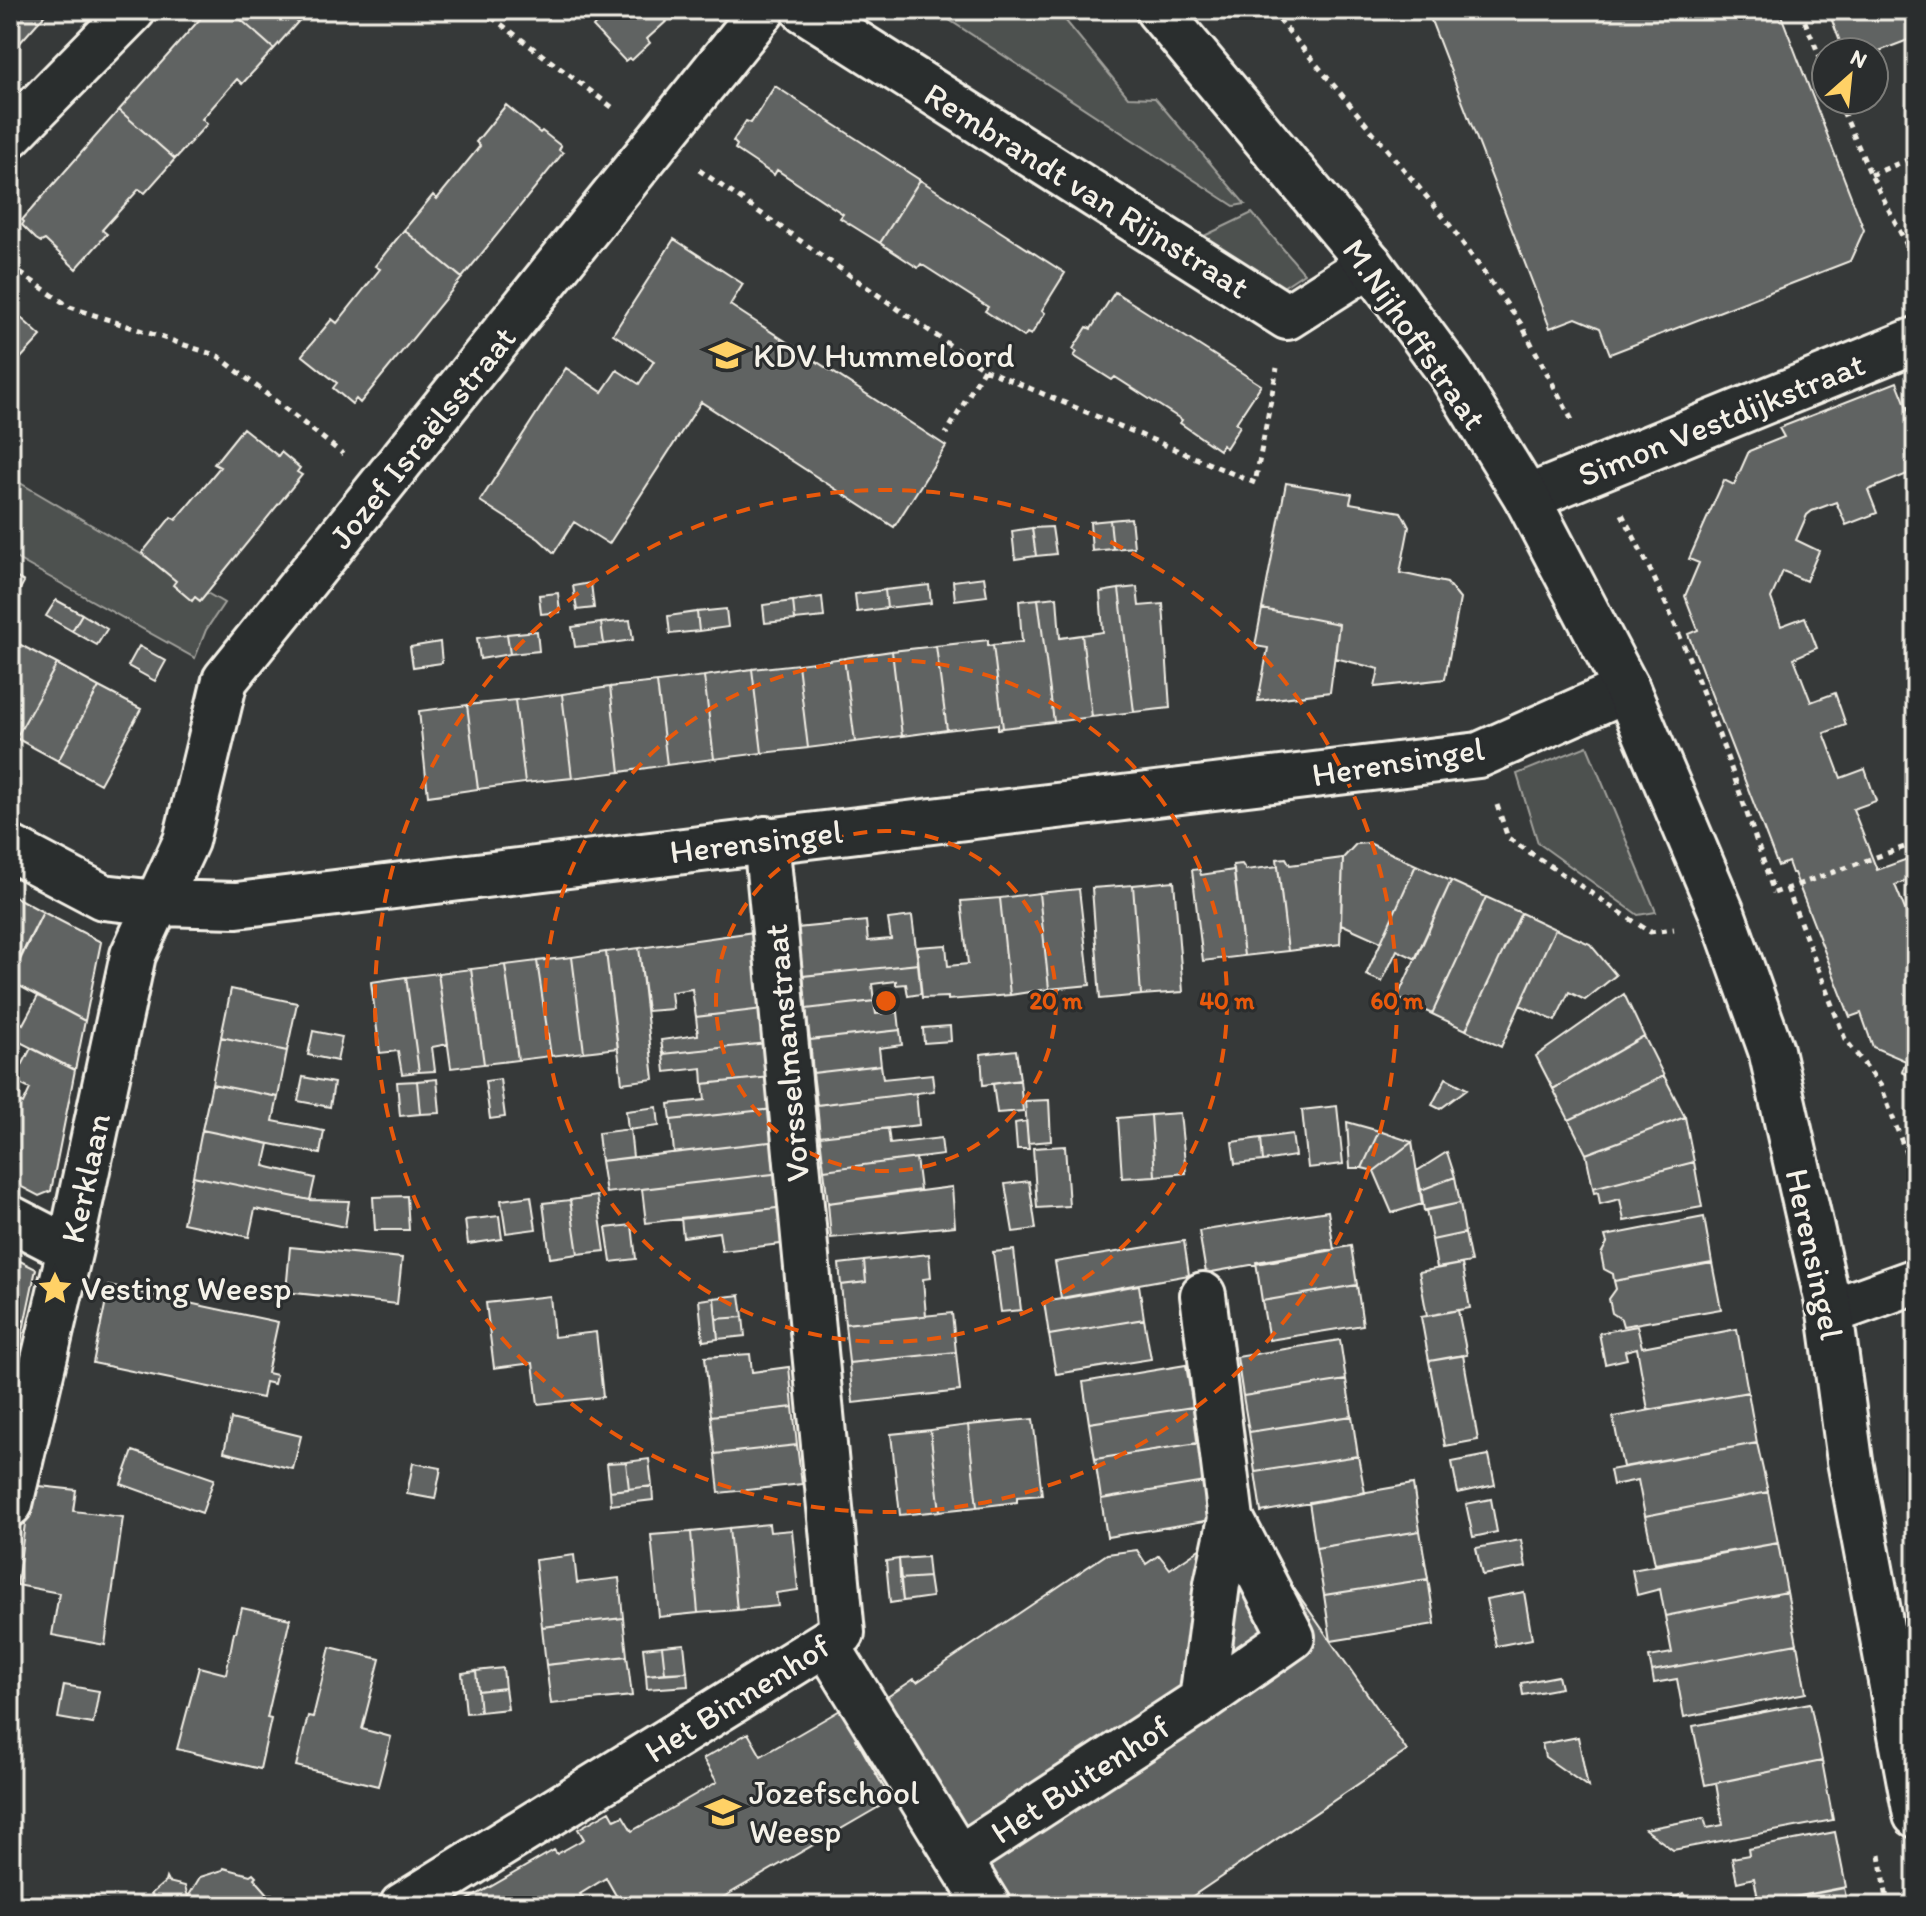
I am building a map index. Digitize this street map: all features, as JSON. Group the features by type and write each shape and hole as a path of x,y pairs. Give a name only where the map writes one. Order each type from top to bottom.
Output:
{"street":[{"path":"10,135 133,10"},
{"name":"Jozef Israëlsstraat","path":"158,903 186,841 225,680 763,10"},
{"name":"Rembrandt van Rijnstraat","path":"804,10 1287,317 1370,264"},
{"name":"M.Nijhoffstraat","path":"1158,10 1370,264 1451,374 1527,498 1627,689"},
{"name":"Simon Vestdijkstraat","path":"1527,498 1916,340"},
{"name":"Herensingel","path":"10,848 103,897 158,903 237,905 1479,755 1627,689 1722,913 1771,1050 1830,1312 1850,1461 1916,1815"},
{"name":"Vorsselmanstraat","path":"766,839 806,1267"},
{"name":"Kerklaan","path":"10,1504 70,1249 133,955 158,903"},
{"path":"10,1218 70,1249"},
{"name":"Het Binnenhof","path":"402,1906 842,1633 806,1267"},
{"path":"1830,1312 1916,1281"},
{"name":"Het Buitenhof","path":"1202,1700 1217,1584 1231,1519 1203,1295"},
{"name":"Het Buitenhof","path":"959,1858 1202,1700 1292,1637 1231,1519"},
{"name":"Het Buitenhof","path":"826,1643 988,1906"}],"path":[{"path":"482,10 659,142 984,369 1255,483 1287,317"},
{"path":"1800,10 1811,36"},
{"path":"1845,116 1916,263"},
{"path":"1871,175 1916,156"},
{"path":"10,266 70,307 218,356 382,485"},
{"path":"946,434 984,369"},
{"path":"1787,888 1845,1039 1881,1086 1916,1180"}],"shaded area":[{"path":"934,10 1057,10 1128,97 1155,98 1245,204 1234,206"},
{"path":"1252,213 1304,273 1280,289 1202,237"},
{"path":"10,477 224,603 206,630 195,658 10,555"},
{"path":"1587,746 1656,912 1638,915 1538,843 1517,774"}],"building":[{"path":"10,10 49,10 18,45 10,38"},
{"path":"208,10 230,10 274,49 242,84 237,79 202,119 207,124 175,159 119,110"},
{"path":"230,10 299,10 304,15 274,49"},
{"path":"586,10 679,10 647,39 650,43 632,60 629,58 625,61 593,27 597,22"},
{"path":"1427,10 1779,10 1810,90 1810,116 1820,116 1864,230 1850,261 1610,354 1600,328 1576,318 1550,328"},
{"path":"1828,10 1916,10 1916,37 1890,47 1890,36 1838,36"},
{"path":"10,38 18,45 10,54"},
{"path":"775,86 920,180 880,243 840,218 843,214 777,170 774,175 735,149 737,145 733,141 746,121 751,123"},
{"path":"506,105 561,146 559,150 563,153 462,278 404,230 433,195 437,199 480,146 476,142"},
{"path":"119,110 175,159 145,193 139,189 102,230 107,234 76,269 45,240 41,242 36,239 22,225 22,220"},
{"path":"920,180 1065,273 1031,335 1027,333 1024,337 985,311 988,307 921,264 918,268 880,243"},
{"path":"404,230 462,278 360,403 356,399 352,404 333,388 337,383 302,355 332,319 337,323 380,269 375,266"},
{"path":"674,239 743,284 730,305 946,446 894,527 701,402 609,544 574,522 554,553 539,539 480,501 566,368 602,392 617,370 639,384 654,361 613,334"},
{"path":"1115,292 1261,385 1236,423 1240,426 1226,448 1222,445 1219,450 1180,423 1182,420 1115,377 1112,380 1074,356 1077,352 1073,349 1087,327 1091,329"},
{"path":"10,308 41,336 10,370"},
{"path":"1897,382 1911,417 1916,415 1916,481 1912,472 1868,490 1877,513 1846,525 1836,502 1807,515 1796,540 1819,551 1806,581 1783,571 1771,598 1781,626 1805,617 1817,648 1794,658 1811,702 1835,693 1846,725 1824,733 1841,778 1865,769 1876,801 1853,809 1877,870 1913,857 1916,866 1916,877 1895,885 1913,929 1916,928 1916,1079 1902,1072 1906,1061 1873,1047 1861,1013 1850,1017 1794,873 1788,862 1778,866 1688,634 1698,630 1685,596 1699,563 1689,559 1724,480 1734,485 1749,451 1784,437 1779,428"},
{"path":"243,428 278,456 281,452 300,468 297,472 302,475 200,601 195,597 192,601 173,585 176,581 142,553 171,517 176,520 220,467 214,464"},
{"path":"1286,483 1352,494 1350,503 1401,512 1409,527 1400,573 1447,583 1460,599 1445,679 1375,687 1379,669 1335,658 1339,624 1262,609"},
{"path":"1131,518 1134,547 1113,549 1110,520"},
{"path":"1110,520 1113,549 1092,551 1090,522"},
{"path":"1052,527 1056,554 1036,556 1032,528"},
{"path":"1032,528 1036,556 1015,559 1012,531"},
{"path":"10,574 24,582 15,598 10,595"},
{"path":"984,577 987,596 955,600 953,581"},
{"path":"591,583 594,608 577,610 573,586"},
{"path":"929,585 931,603 887,608 885,590"},
{"path":"1137,587 1139,606 1163,604 1170,708 1134,712 1119,589"},
{"path":"1119,589 1134,712 1092,717 1082,635 1103,632 1100,592"},
{"path":"885,590 887,608 857,612 855,594"},
{"path":"558,593 560,612 541,614 539,595"},
{"path":"822,597 824,617 795,620 793,601"},
{"path":"1057,597 1060,638 1082,635 1092,717 1054,722 1038,599"},
{"path":"1038,599 1054,722 1003,728 993,645 1022,642 1019,601"},
{"path":"56,600 82,614 72,631 46,616"},
{"path":"793,601 795,620 765,623 763,605"},
{"path":"726,609 728,627 699,631 697,612"},
{"path":"1262,609 1339,624 1330,692 1258,701 1268,648 1255,646"},
{"path":"697,612 699,631 670,634 668,616"},
{"path":"82,614 107,629 97,645 72,631"},
{"path":"630,620 633,640 604,644 601,623"},
{"path":"601,623 604,644 575,647 572,627"},
{"path":"537,631 539,651 510,654 507,634"},
{"path":"507,634 510,654 480,659 477,638"},
{"path":"988,640 988,646 993,645 1003,728 998,729 998,724 947,730 936,646"},
{"path":"15,642 57,664 16,738 10,735 10,650"},
{"path":"440,642 442,663 413,667 410,647"},
{"path":"139,646 166,661 155,681 128,666"},
{"path":"936,646 947,730 902,736 892,651"},
{"path":"892,651 902,736 855,742 844,658"},
{"path":"844,658 855,742 808,748 798,664"},
{"path":"57,664 99,687 58,761 16,738"},
{"path":"798,664 808,748 762,753 752,669"},
{"path":"752,669 762,753 714,759 704,676"},
{"path":"704,676 714,759 667,765 657,682"},
{"path":"657,682 667,765 620,772 610,687"},
{"path":"99,687 141,709 100,784 58,761"},
{"path":"610,687 620,772 572,778 562,694"},
{"path":"562,694 572,778 525,783 515,700"},
{"path":"515,700 525,783 478,789 467,705"},
{"path":"467,705 478,789 428,796 419,711"},
{"path":"1369,843 1416,865 1381,942 1341,924 1343,858 1356,844"},
{"path":"1286,858 1290,865 1343,858 1340,944 1288,951 1277,859"},
{"path":"1242,864 1246,870 1278,866 1288,951 1244,956 1233,865"},
{"path":"1416,865 1451,881 1416,959 1397,950 1382,982 1366,975"},
{"path":"1199,869 1201,875 1234,870 1244,956 1203,961 1192,870"},
{"path":"1174,881 1183,992 1141,995 1133,885"},
{"path":"1451,881 1486,897 1432,1014 1397,998"},
{"path":"1133,885 1141,995 1100,999 1092,888"},
{"path":"1079,889 1090,985 1049,989 1039,893"},
{"path":"1039,893 1049,989 1010,995 1000,898"},
{"path":"10,894 43,912 10,977"},
{"path":"1486,897 1521,913 1466,1030 1432,1014"},
{"path":"1000,898 1010,995 948,1000 948,997 922,998 917,947 946,945 948,966 968,964 961,901"},
{"path":"43,912 101,942 85,1021 10,981"},
{"path":"1521,913 1555,929 1501,1047 1466,1030"},
{"path":"912,916 918,964 803,976 797,928 866,921 868,941 891,939 888,919"},
{"path":"1555,929 1590,944 1616,975 1585,1000 1569,992 1555,1021 1520,1005"},
{"path":"754,932 763,1009 696,1017 692,989 671,992 673,1009 647,1011 639,948"},
{"path":"639,948 654,1079 622,1083 606,952"},
{"path":"606,952 618,1048 584,1052 572,957"},
{"path":"572,957 584,1052 551,1056 537,961"},
{"path":"537,961 551,1056 518,1060 505,965"},
{"path":"918,964 921,994 908,996 906,984 896,985 896,981 872,984 874,1001 806,1009 803,976"},
{"path":"505,965 518,1060 484,1064 471,969"},
{"path":"471,969 484,1064 451,1068 438,973"},
{"path":"438,973 448,1044 432,1047 435,1071 419,1072 406,977"},
{"path":"406,977 419,1072 402,1074 398,1051 380,1053 371,982"},
{"path":"231,989 297,1003 287,1051 221,1037"},
{"path":"1624,994 1644,1036 1553,1089 1536,1056"},
{"path":"38,996 85,1021 75,1070 10,1037 10,1016 23,1024"},
{"path":"874,1001 876,1014 898,1012 900,1030 810,1040 806,1009"},
{"path":"763,1009 767,1043 663,1054 661,1040 698,1035 696,1017"},
{"path":"950,1026 951,1041 924,1043 923,1028"},
{"path":"900,1030 902,1045 879,1048 881,1065 813,1073 810,1040"},
{"path":"313,1031 342,1037 337,1061 308,1055"},
{"path":"1644,1036 1664,1076 1569,1120 1553,1089"},
{"path":"221,1037 287,1051 278,1097 212,1084"},
{"path":"767,1043 770,1077 703,1084 702,1068 665,1072 663,1054"},
{"path":"31,1048 75,1070 51,1191 39,1196 10,1181 10,1098 23,1104 30,1089 14,1081"},
{"path":"1016,1050 1020,1080 983,1085 981,1054"},
{"path":"881,1065 883,1079 932,1074 934,1091 817,1105 813,1073"},
{"path":"1664,1076 1685,1117 1586,1154 1569,1120"},
{"path":"303,1077 334,1083 330,1107 298,1101"},
{"path":"770,1077 774,1109 671,1120 669,1104 705,1100 703,1084"},
{"path":"1446,1078 1467,1089 1440,1109 1432,1105"},
{"path":"437,1079 440,1113 420,1114 417,1081"},
{"path":"500,1079 505,1117 490,1119 485,1081"},
{"path":"1020,1080 1023,1111 997,1113 993,1084"},
{"path":"417,1081 420,1114 400,1116 397,1082"},
{"path":"212,1084 278,1097 273,1121 324,1131 320,1154 202,1130"},
{"path":"916,1093 919,1125 820,1136 817,1105"},
{"path":"1049,1100 1051,1141 1028,1143 1025,1101"},
{"path":"1337,1106 1343,1164 1308,1168 1302,1110"},
{"path":"657,1107 659,1126 628,1130 626,1111"},
{"path":"774,1109 778,1141 674,1153 671,1120"},
{"path":"1180,1113 1186,1173 1155,1176 1151,1115"},
{"path":"1151,1115 1155,1176 1122,1178 1118,1118"},
{"path":"1685,1117 1694,1162 1593,1188 1586,1154"},
{"path":"1026,1121 1029,1149 1017,1149 1015,1123"},
{"path":"1347,1122 1379,1131 1362,1168 1350,1168"},
{"path":"888,1128 890,1144 941,1138 943,1155 824,1170 820,1136"},
{"path":"630,1129 633,1157 601,1161 598,1133"},
{"path":"202,1130 269,1144 264,1166 315,1178 310,1200 193,1176"},
{"path":"1379,1131 1412,1142 1374,1171 1362,1168"},
{"path":"1292,1134 1295,1156 1263,1161 1261,1138"},
{"path":"1261,1138 1263,1161 1235,1164 1232,1142"},
{"path":"778,1141 782,1173 606,1193 601,1161"},
{"path":"1412,1142 1422,1204 1392,1213 1374,1171"},
{"path":"1065,1146 1069,1206 1037,1208 1033,1148"},
{"path":"1447,1152 1455,1177 1421,1190 1417,1171"},
{"path":"916,1158 920,1190 828,1203 824,1170"},
{"path":"1694,1162 1702,1207 1624,1221 1620,1199 1600,1204 1598,1192 1594,1193 1593,1188"},
{"path":"782,1173 785,1207 646,1223 642,1189"},
{"path":"193,1176 310,1200 349,1201 345,1227 255,1209 249,1237 183,1223"},
{"path":"1455,1177 1460,1203 1424,1211 1421,1190"},
{"path":"1029,1181 1036,1229 1013,1232 1005,1184"},
{"path":"952,1187 955,1226 831,1238 828,1203"},
{"path":"407,1196 409,1230 375,1230 373,1197"},
{"path":"531,1196 536,1229 506,1233 501,1200"},
{"path":"597,1196 605,1251 578,1254 570,1200"},
{"path":"570,1200 578,1254 550,1258 543,1203"},
{"path":"1460,1203 1465,1233 1432,1240 1426,1210"},
{"path":"785,1207 789,1243 722,1251 719,1232 683,1237 681,1218"},
{"path":"1328,1211 1334,1250 1206,1273 1199,1231"},
{"path":"499,1216 502,1239 468,1244 465,1220"},
{"path":"1704,1217 1712,1263 1614,1281 1613,1274 1604,1269 1601,1254 1607,1243 1605,1236"},
{"path":"632,1225 636,1259 611,1262 606,1228"},
{"path":"1465,1233 1471,1262 1437,1268 1432,1240"},
{"path":"1184,1241 1189,1275 1061,1298 1055,1262"},
{"path":"1351,1246 1357,1285 1262,1301 1256,1262"},
{"path":"290,1247 402,1258 397,1304 286,1292"},
{"path":"1014,1250 1021,1310 1001,1312 993,1252"},
{"path":"929,1254 931,1278 923,1279 926,1316 845,1324 841,1285 866,1282 864,1261"},
{"path":"10,1256 36,1269 25,1321 10,1317"},
{"path":"864,1261 866,1282 841,1285 839,1264"},
{"path":"1712,1263 1721,1309 1623,1326 1621,1319 1612,1313 1609,1299 1616,1289 1614,1281"},
{"path":"1462,1264 1470,1308 1427,1316 1419,1272"},
{"path":"1139,1285 1144,1319 1049,1335 1044,1302"},
{"path":"1357,1285 1363,1325 1269,1340 1262,1301"},
{"path":"109,1286 278,1322 267,1373 276,1375 274,1384 265,1382 262,1398 93,1363"},
{"path":"740,1295 743,1317 716,1319 714,1298"},
{"path":"550,1296 554,1337 596,1332 603,1397 538,1404 533,1363 494,1368 486,1303"},
{"path":"714,1298 718,1339 703,1341 699,1300"},
{"path":"1458,1310 1467,1355 1429,1361 1421,1317"},
{"path":"952,1313 956,1352 849,1363 845,1324"},
{"path":"10,1317 25,1321 14,1378 10,1378"},
{"path":"743,1317 745,1336 718,1339 716,1319"},
{"path":"1144,1319 1151,1359 1056,1374 1049,1335"},
{"path":"1637,1326 1642,1347 1737,1329 1748,1392 1648,1410 1637,1348 1625,1351 1627,1359 1605,1364 1599,1333"},
{"path":"1340,1340 1346,1380 1243,1396 1237,1357"},
{"path":"956,1352 960,1391 853,1403 849,1363"},
{"path":"750,1354 752,1372 789,1367 793,1407 711,1416 705,1357"},
{"path":"1463,1355 1478,1440 1445,1446 1429,1361"},
{"path":"1186,1365 1193,1407 1089,1423 1083,1382"},
{"path":"1346,1380 1352,1416 1249,1432 1243,1396"},
{"path":"1748,1392 1757,1443 1623,1467 1613,1417"},
{"path":"793,1407 797,1445 715,1454 711,1416"},
{"path":"1193,1407 1198,1443 1095,1459 1089,1423"},
{"path":"1352,1416 1358,1456 1255,1472 1249,1432"},
{"path":"231,1419 301,1436 293,1469 224,1452"},
{"path":"1033,1419 1042,1495 1017,1497 1017,1502 977,1507 968,1425"},
{"path":"968,1425 977,1507 940,1511 930,1430"},
{"path":"930,1430 940,1511 900,1515 891,1434"},
{"path":"1198,1443 1205,1482 1101,1499 1095,1459"},
{"path":"1757,1443 1768,1492 1645,1516 1638,1480 1613,1485 1610,1470"},
{"path":"797,1445 802,1484 719,1493 715,1454"},
{"path":"133,1451 214,1479 202,1513 121,1484"},
{"path":"1489,1455 1495,1485 1458,1493 1452,1462"},
{"path":"1358,1456 1365,1493 1261,1512 1255,1472"},
{"path":"649,1459 652,1486 629,1489 626,1462"},
{"path":"626,1462 629,1489 610,1491 607,1463"},
{"path":"413,1463 441,1468 435,1499 407,1494"},
{"path":"1205,1482 1211,1520 1107,1537 1101,1499"},
{"path":"1413,1484 1420,1531 1316,1548 1309,1502"},
{"path":"30,1485 76,1490 73,1511 123,1517 105,1645 52,1635 59,1593 17,1585"},
{"path":"652,1486 653,1500 611,1505 610,1491"},
{"path":"1768,1492 1778,1543 1655,1564 1645,1516"},
{"path":"1491,1499 1497,1532 1473,1537 1466,1504"},
{"path":"1245,1518 1407,1751 1178,1906 1006,1906 871,1708 914,1679 917,1682 1107,1554 1137,1550 1146,1564 1159,1555 1170,1569"},
{"path":"769,1524 770,1532 792,1530 798,1590 776,1593 778,1606 737,1610 729,1528"},
{"path":"729,1528 737,1610 698,1613 691,1532"},
{"path":"1420,1531 1428,1579 1324,1595 1316,1548"},
{"path":"691,1532 698,1613 659,1617 651,1535"},
{"path":"1521,1540 1526,1567 1482,1575 1476,1548"},
{"path":"1778,1543 1787,1592 1665,1616 1660,1589 1637,1595 1632,1570"},
{"path":"574,1555 577,1583 619,1578 623,1618 542,1627 535,1560"},
{"path":"927,1557 929,1577 900,1579 899,1559"},
{"path":"899,1559 903,1601 890,1603 886,1561"},
{"path":"929,1577 932,1597 903,1601 900,1579"},
{"path":"1428,1579 1435,1624 1331,1641 1324,1595"},
{"path":"1524,1592 1532,1639 1496,1646 1486,1599"},
{"path":"1787,1592 1797,1644 1652,1671 1649,1657 1672,1653 1665,1616"},
{"path":"242,1608 290,1619 267,1718 271,1719 260,1769 177,1749 199,1667 226,1674"},
{"path":"623,1618 627,1656 546,1665 542,1627"},
{"path":"684,1644 687,1672 665,1673 662,1646"},
{"path":"1797,1644 1806,1693 1684,1717 1677,1679 1654,1683 1652,1671"},
{"path":"662,1646 665,1673 646,1675 643,1648"},
{"path":"330,1647 380,1659 362,1729 391,1737 378,1786 296,1766 308,1716 313,1717"},
{"path":"627,1656 632,1696 551,1704 546,1665"},
{"path":"503,1668 505,1688 478,1691 476,1671"},
{"path":"476,1671 480,1712 466,1713 462,1673"},
{"path":"687,1672 688,1686 647,1689 646,1675"},
{"path":"1558,1676 1561,1688 1523,1695 1521,1683"},
{"path":"64,1685 99,1691 93,1724 58,1718"},
{"path":"505,1688 508,1709 480,1712 478,1691"},
{"path":"1810,1703 1822,1761 1705,1785 1693,1726"},
{"path":"842,1709 891,1800 708,1906 622,1906 606,1878 580,1894 583,1898 570,1906 468,1906 466,1901 554,1850 557,1854 584,1839 578,1829 610,1811 615,1820 623,1816 632,1831 717,1782 703,1759 748,1733 761,1756"},
{"path":"1578,1737 1588,1787 1545,1757 1542,1744"},
{"path":"1822,1761 1833,1820 1673,1850 1645,1829 1704,1818 1707,1828 1723,1825 1716,1783"},
{"path":"1835,1832 1846,1887 1759,1904 1754,1878 1737,1882 1732,1858 1749,1855 1748,1849"},
{"path":"224,1868 250,1875 253,1873 268,1894 272,1894 269,1906 151,1906 151,1894 166,1878 168,1882 185,1886 188,1897 200,1877"},
{"path":"1844,1888 1848,1906 1761,1906 1761,1904"},
{"path":"1684,1893 1690,1906 1667,1906 1664,1902"},
{"path":"83,1896 127,1906 80,1906"}],"place":[{"name":"KDV Hummeloord","path":"727,355"},
{"name":"Vesting Weesp","path":"55,1288"},
{"name":"Jozefschool Weesp","path":"723,1812"}]}
